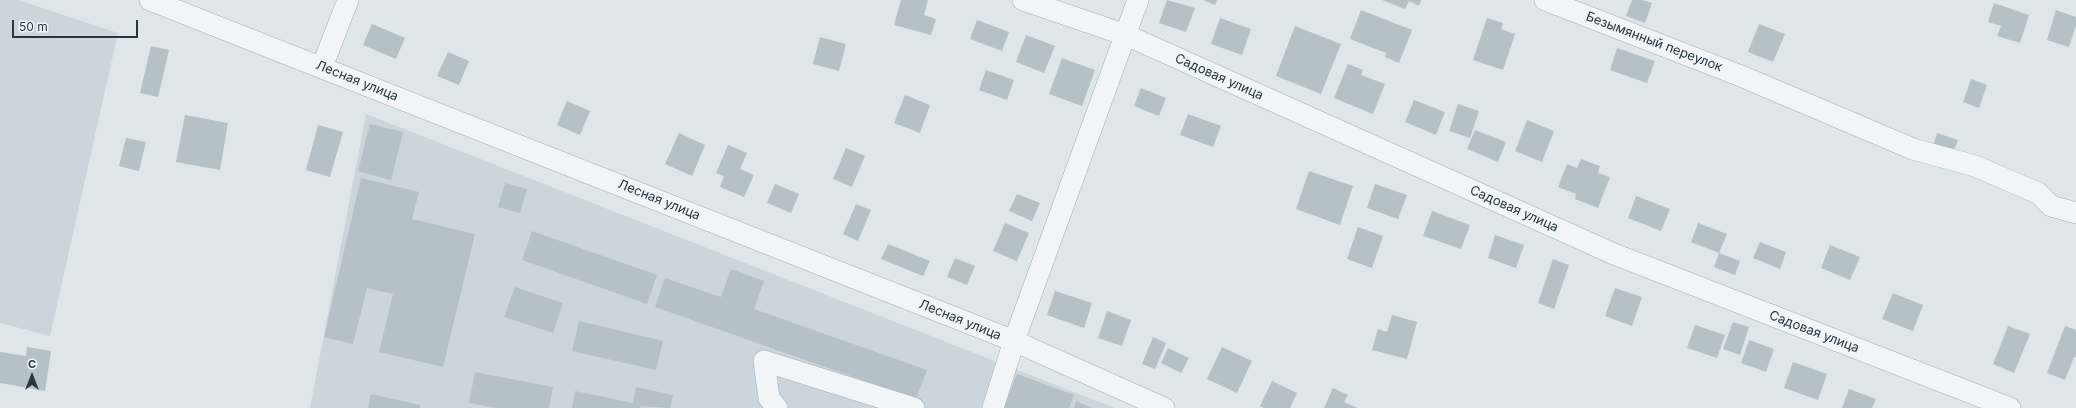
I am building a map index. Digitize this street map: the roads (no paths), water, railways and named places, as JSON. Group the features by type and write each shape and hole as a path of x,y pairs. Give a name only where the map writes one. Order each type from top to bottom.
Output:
{"street":[{"name":"Лесная улица","path":"150,0 1014,341 1164,408"},
{"path":"322,67 348,0"},
{"name":"Садовая улица","path":"1023,0 1126,35 1614,254 2010,408"},
{"path":"993,408 1014,341 1138,0"},
{"name":"Безымянный переулок","path":"1545,0 1741,76 1913,148 1974,166 2038,193 2051,206 2076,213"},
{"path":"777,408 769,398 764,361 914,408"}]}
